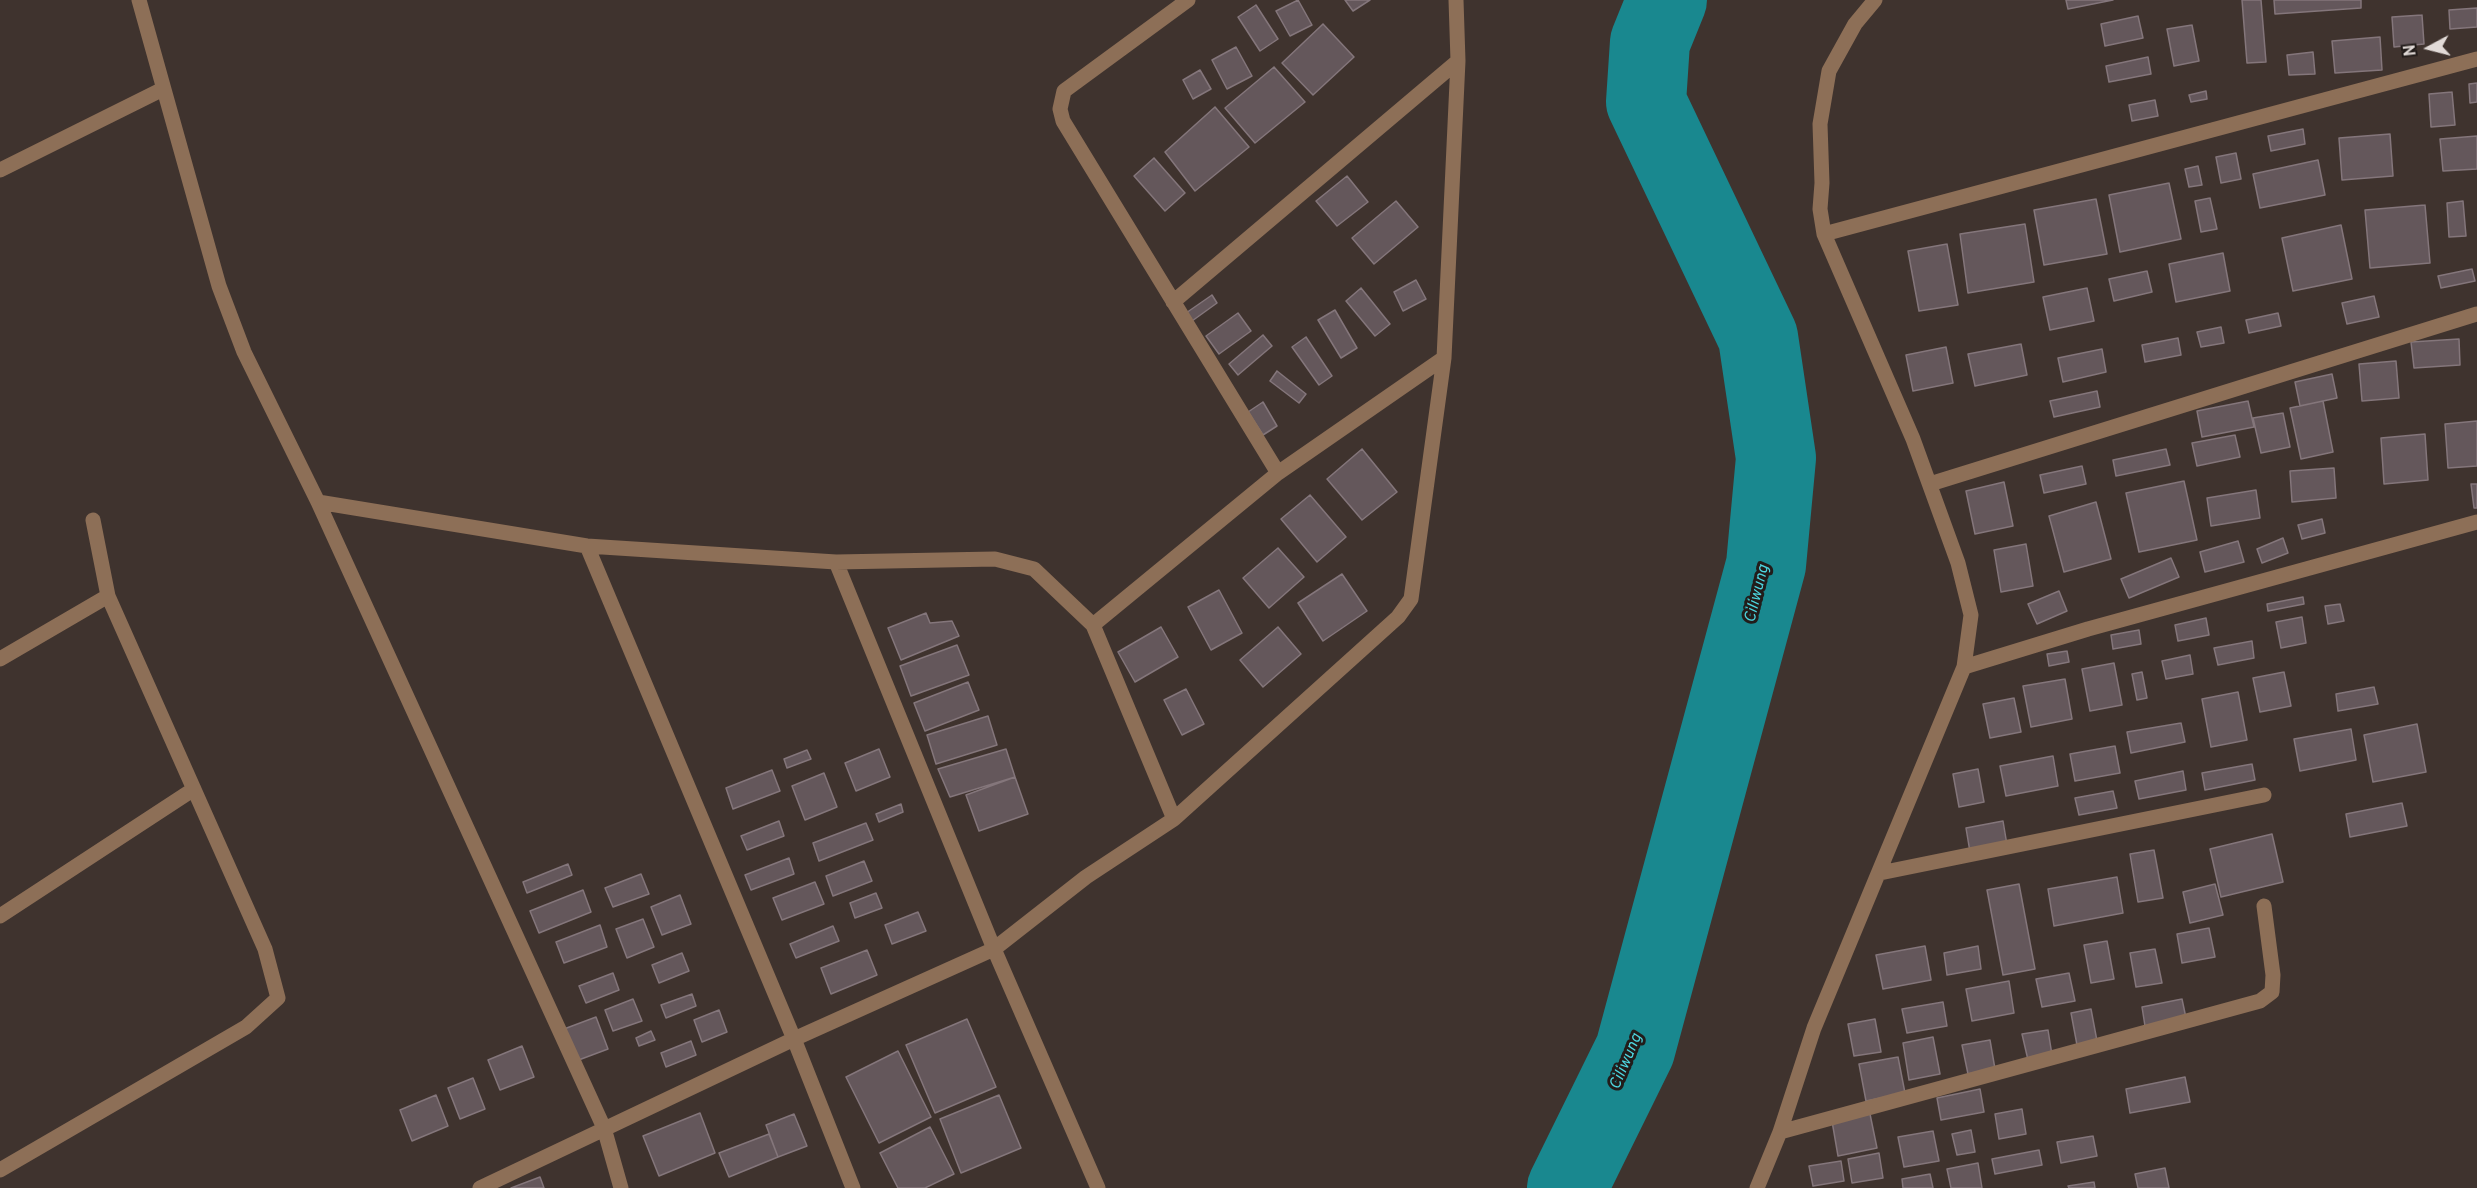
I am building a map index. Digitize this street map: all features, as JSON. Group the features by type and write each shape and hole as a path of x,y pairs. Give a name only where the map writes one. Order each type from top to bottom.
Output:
{"street":[{"path":"139,0 219,286 252,371 318,502 604,1128 621,1188"},
{"path":"1188,0 1064,91 1060,109 1063,121 1278,473"},
{"path":"480,1188 794,1039 994,949 1086,877 1174,819 1398,617 1411,599 1444,358 1458,61 1456,0"},
{"path":"1756,1188 1780,1132 1814,1028 1964,667 1971,615 1958,563 1930,484 1913,439 1824,234 1820,210 1822,183 1820,124 1829,71 1855,24 1875,0"},
{"path":"1824,234 2477,59"},
{"path":"1173,302 1458,61"},
{"path":"0,170 163,89"},
{"path":"1930,484 2477,314"},
{"path":"1094,625 1278,473 1444,358"},
{"path":"318,502 587,546 836,562 994,559 1034,569 1094,625 1174,819"},
{"path":"0,1170 246,1028 278,998 265,949 108,596 93,520"},
{"path":"1964,667 2088,629 2477,522"},
{"path":"587,546 794,1039 853,1188"},
{"path":"836,562 994,949 1098,1188"},
{"path":"0,659 108,596"},
{"path":"0,916 194,789"},
{"path":"1880,873 2264,795"},
{"path":"1780,1132 2260,1001 2272,992 2273,975 2264,906"}],"building":[{"path":"1298,0 1312,25 1290,36 1276,11"},
{"path":"1345,0 1370,0 1353,11"},
{"path":"2066,0 2113,0 2068,9"},
{"path":"2242,0 2261,0 2266,62 2247,63"},
{"path":"2274,0 2361,0 2361,8 2275,14"},
{"path":"1256,5 1278,39 1260,51 1238,17"},
{"path":"2477,8 2477,27 2450,29 2449,10"},
{"path":"2422,15 2424,44 2394,47 2392,17"},
{"path":"2138,16 2143,38 2105,46 2101,24"},
{"path":"1323,24 1354,57 1313,95 1282,63"},
{"path":"2192,25 2199,61 2174,66 2167,29"},
{"path":"2380,37 2382,70 2335,73 2332,41"},
{"path":"1236,47 1252,76 1227,89 1212,60"},
{"path":"2313,52 2315,74 2289,75 2287,55"},
{"path":"2148,57 2151,74 2109,82 2106,66"},
{"path":"1274,67 1305,102 1255,143 1225,108"},
{"path":"1200,70 1211,89 1193,99 1183,80"},
{"path":"2477,83 2477,102 2470,103 2469,84"},
{"path":"2206,91 2207,99 2191,102 2189,95"},
{"path":"2452,92 2455,125 2431,127 2429,94"},
{"path":"2155,100 2158,116 2132,121 2129,105"},
{"path":"1215,107 1249,147 1195,191 1165,152"},
{"path":"2303,129 2305,144 2271,151 2268,136"},
{"path":"2390,134 2393,176 2342,180 2339,138"},
{"path":"2477,136 2477,169 2443,171 2440,139"},
{"path":"2236,153 2241,179 2221,183 2216,157"},
{"path":"1154,158 1185,193 1165,211 1134,176"},
{"path":"2318,160 2325,195 2260,208 2253,174"},
{"path":"2198,166 2202,185 2189,187 2185,169"},
{"path":"1347,176 1368,202 1337,226 1316,201"},
{"path":"2169,183 2181,239 2120,252 2109,195"},
{"path":"2210,198 2217,229 2201,232 2195,201"},
{"path":"2096,199 2107,254 2044,265 2034,210"},
{"path":"1396,201 1418,227 1374,264 1352,238"},
{"path":"2463,201 2466,236 2449,237 2447,203"},
{"path":"2425,205 2430,263 2370,268 2365,210"},
{"path":"2025,224 2034,282 1968,293 1960,234"},
{"path":"2341,225 2352,279 2293,291 2282,238"},
{"path":"1947,244 1958,305 1919,311 1908,251"},
{"path":"2223,253 2230,291 2176,302 2169,264"},
{"path":"2472,269 2475,281 2441,288 2438,276"},
{"path":"2147,271 2152,292 2114,301 2109,279"},
{"path":"1416,280 1426,299 1403,311 1394,292"},
{"path":"1361,288 1390,324 1375,336 1346,301"},
{"path":"2087,288 2094,321 2050,330 2043,297"},
{"path":"1212,295 1217,303 1192,321 1186,313"},
{"path":"2374,296 2379,317 2347,324 2342,303"},
{"path":"1335,310 1357,348 1341,358 1318,320"},
{"path":"1238,313 1251,331 1219,354 1206,336"},
{"path":"2278,313 2281,326 2249,333 2246,320"},
{"path":"2221,327 2224,343 2201,347 2197,332"},
{"path":"1263,335 1272,346 1238,375 1229,364"},
{"path":"1306,337 1332,376 1319,385 1292,347"},
{"path":"2178,338 2181,355 2145,362 2142,345"},
{"path":"2459,339 2460,365 2414,368 2411,342"},
{"path":"2021,344 2027,375 1975,386 1968,354"},
{"path":"1946,347 1953,383 1913,391 1906,355"},
{"path":"2102,349 2106,372 2063,382 2058,358"},
{"path":"2396,361 2399,398 2362,401 2359,364"},
{"path":"1277,371 1306,394 1299,403 1270,381"},
{"path":"2332,374 2337,398 2300,406 2295,382"},
{"path":"2097,391 2100,407 2054,417 2050,401"},
{"path":"2248,401 2254,427 2202,437 2197,411"},
{"path":"2323,401 2333,452 2301,459 2290,408"},
{"path":"1263,402 1277,426 1263,435 1248,412"},
{"path":"2283,413 2290,447 2261,453 2253,418"},
{"path":"2477,421 2477,466 2448,468 2445,424"},
{"path":"2425,434 2428,480 2384,484 2381,438"},
{"path":"2235,435 2240,457 2197,466 2192,443"},
{"path":"1362,449 1397,492 1362,520 1327,479"},
{"path":"2166,449 2170,465 2116,476 2113,460"},
{"path":"2082,466 2086,484 2044,493 2040,475"},
{"path":"2334,468 2336,498 2292,502 2290,471"},
{"path":"2184,481 2197,540 2139,552 2126,493"},
{"path":"2004,482 2013,526 1975,534 1966,491"},
{"path":"2471,484 2477,484 2477,508 2474,508"},
{"path":"2256,490 2260,518 2211,526 2207,498"},
{"path":"1310,495 1346,537 1317,562 1281,519"},
{"path":"2096,502 2111,559 2064,572 2049,516"},
{"path":"2322,519 2325,533 2302,539 2298,525"},
{"path":"2283,538 2288,553 2262,563 2257,549"},
{"path":"2238,541 2244,562 2205,572 2200,552"},
{"path":"2026,544 2033,586 2001,592 1994,550"},
{"path":"1278,548 1304,577 1269,608 1243,578"},
{"path":"2171,558 2179,577 2129,598 2121,579"},
{"path":"1342,574 1367,611 1323,641 1298,603"},
{"path":"1219,590 1242,633 1211,650 1188,607"},
{"path":"2059,591 2067,611 2037,624 2028,604"},
{"path":"2303,597 2304,604 2268,611 2267,604"},
{"path":"2340,604 2344,621 2328,624 2325,606"},
{"path":"926,613 930,623 952,621 959,636 901,660 888,628"},
{"path":"2302,617 2306,643 2281,648 2276,622"},
{"path":"2206,618 2209,635 2178,641 2175,625"},
{"path":"1161,627 1178,657 1135,682 1118,652"},
{"path":"1278,627 1301,654 1263,687 1240,660"},
{"path":"2139,630 2141,644 2113,649 2111,635"},
{"path":"2252,641 2254,658 2218,665 2214,648"},
{"path":"957,645 969,675 911,696 900,666"},
{"path":"2067,651 2069,662 2049,666 2047,654"},
{"path":"2190,655 2193,674 2166,679 2162,661"},
{"path":"2114,663 2122,705 2090,711 2082,669"},
{"path":"2142,672 2147,698 2137,700 2132,674"},
{"path":"2284,672 2291,706 2260,712 2253,678"},
{"path":"2065,679 2072,719 2031,727 2023,686"},
{"path":"968,682 979,710 925,731 914,703"},
{"path":"2374,687 2378,704 2338,711 2336,694"},
{"path":"1186,689 1204,724 1182,735 1164,700"},
{"path":"2238,692 2247,740 2211,747 2202,699"},
{"path":"2014,698 2021,732 1990,738 1983,704"},
{"path":"988,716 997,745 936,764 927,735"},
{"path":"2181,723 2185,742 2131,753 2127,732"},
{"path":"2417,724 2426,772 2373,782 2364,735"},
{"path":"2351,729 2356,760 2300,771 2294,739"},
{"path":"2115,746 2120,773 2075,781 2070,754"},
{"path":"879,749 890,777 856,791 845,763"},
{"path":"1006,749 1015,777 950,797 938,769"},
{"path":"807,750 811,759 787,768 784,759"},
{"path":"2053,756 2058,786 2006,796 2000,766"},
{"path":"2252,764 2255,780 2205,790 2202,773"},
{"path":"1978,769 1984,802 1959,807 1953,774"},
{"path":"772,770 780,791 733,809 726,788"},
{"path":"2183,771 2186,790 2139,799 2135,781"},
{"path":"824,773 837,807 805,820 792,786"},
{"path":"1015,777 1028,814 979,831 966,795"},
{"path":"2113,791 2117,808 2079,815 2075,798"},
{"path":"2402,803 2407,826 2350,837 2346,814"},
{"path":"901,804 903,812 879,822 876,814"},
{"path":"779,821 784,836 747,850 741,836"},
{"path":"2003,821 2007,845 1970,852 1966,828"},
{"path":"866,823 873,840 819,861 813,843"},
{"path":"2272,834 2283,882 2221,897 2210,849"},
{"path":"2154,850 2163,898 2138,902 2130,854"},
{"path":"789,858 794,874 751,890 745,875"},
{"path":"864,861 872,881 833,896 826,876"},
{"path":"568,864 572,875 527,893 523,882"},
{"path":"641,874 649,894 613,907 605,888"},
{"path":"2117,877 2123,913 2054,926 2048,889"},
{"path":"815,882 824,904 782,920 773,898"},
{"path":"2019,884 2035,969 2003,975 1987,890"},
{"path":"2215,884 2223,915 2190,923 2183,892"},
{"path":"583,890 591,912 539,933 530,911"},
{"path":"876,893 882,908 855,918 850,903"},
{"path":"680,895 691,924 662,935 651,907"},
{"path":"918,912 926,931 892,944 885,925"},
{"path":"643,919 654,947 627,958 616,929"},
{"path":"600,925 607,947 564,963 556,942"},
{"path":"833,926 839,941 796,958 790,944"},
{"path":"2209,928 2215,957 2182,963 2177,934"},
{"path":"2107,941 2114,979 2091,983 2084,945"},
{"path":"1925,946 1931,980 1883,989 1876,955"},
{"path":"1978,946 1981,969 1947,975 1944,953"},
{"path":"2155,949 2162,983 2136,987 2130,953"},
{"path":"867,950 877,975 831,994 821,968"},
{"path":"682,953 689,971 659,983 652,965"},
{"path":"613,973 619,990 586,1003 579,986"},
{"path":"2069,973 2075,1001 2042,1007 2036,979"},
{"path":"2009,981 2014,1013 1972,1021 1966,989"},
{"path":"692,994 696,1006 666,1018 661,1005"},
{"path":"633,999 642,1021 613,1031 605,1010"},
{"path":"2182,999 2186,1018 2145,1026 2142,1007"},
{"path":"1943,1002 1947,1026 1907,1033 1902,1009"},
{"path":"2091,1009 2097,1041 2077,1045 2071,1013"},
{"path":"719,1010 727,1032 702,1042 694,1020"},
{"path":"596,1017 608,1049 576,1061 564,1029"},
{"path":"967,1019 996,1087 935,1113 906,1045"},
{"path":"1875,1019 1881,1052 1854,1056 1848,1024"},
{"path":"2048,1030 2052,1055 2028,1060 2022,1034"},
{"path":"651,1031 655,1040 639,1046 636,1038"},
{"path":"1933,1037 1940,1074 1909,1080 1903,1043"},
{"path":"1990,1040 1995,1069 1968,1074 1962,1045"},
{"path":"691,1041 696,1055 666,1067 661,1053"},
{"path":"522,1046 534,1077 500,1090 488,1060"},
{"path":"898,1051 931,1117 879,1143 846,1077"},
{"path":"1898,1057 1905,1093 1866,1101 1859,1064"},
{"path":"2185,1077 2190,1102 2130,1113 2126,1089"},
{"path":"473,1078 485,1109 460,1119 448,1088"},
{"path":"1980,1089 1984,1112 1941,1120 1937,1098"},
{"path":"436,1095 448,1126 412,1141 400,1110"},
{"path":"999,1095 1021,1148 961,1173 940,1119"},
{"path":"2022,1109 2026,1134 1999,1139 1995,1114"},
{"path":"700,1113 715,1153 659,1176 643,1136"},
{"path":"794,1114 807,1146 778,1157 766,1125"},
{"path":"1870,1114 1877,1148 1838,1156 1832,1121"},
{"path":"930,1127 954,1174 925,1188 898,1188 880,1153"},
{"path":"1971,1130 1975,1152 1957,1155 1952,1134"},
{"path":"1933,1131 1939,1161 1904,1167 1898,1137"},
{"path":"769,1134 778,1157 729,1177 719,1153"},
{"path":"2093,1136 2097,1156 2061,1163 2057,1142"},
{"path":"2039,1150 2042,1165 1995,1174 1992,1159"},
{"path":"1879,1153 1883,1178 1852,1183 1848,1159"},
{"path":"1841,1161 1844,1181 1813,1186 1809,1166"},
{"path":"1978,1163 1982,1188 1951,1188 1947,1169"},
{"path":"2165,1168 2169,1188 2138,1188 2135,1174"},
{"path":"1930,1174 1933,1188 1903,1188 1902,1179"},
{"path":"540,1177 544,1188 511,1188"},
{"path":"2094,1182 2095,1188 2069,1188 2068,1186"}],"waterway":[{"name":"Ciliwung","path":"1567,1188 1635,1050 1766,565 1776,458 1758,337 1646,102 1650,42 1667,0"}]}
